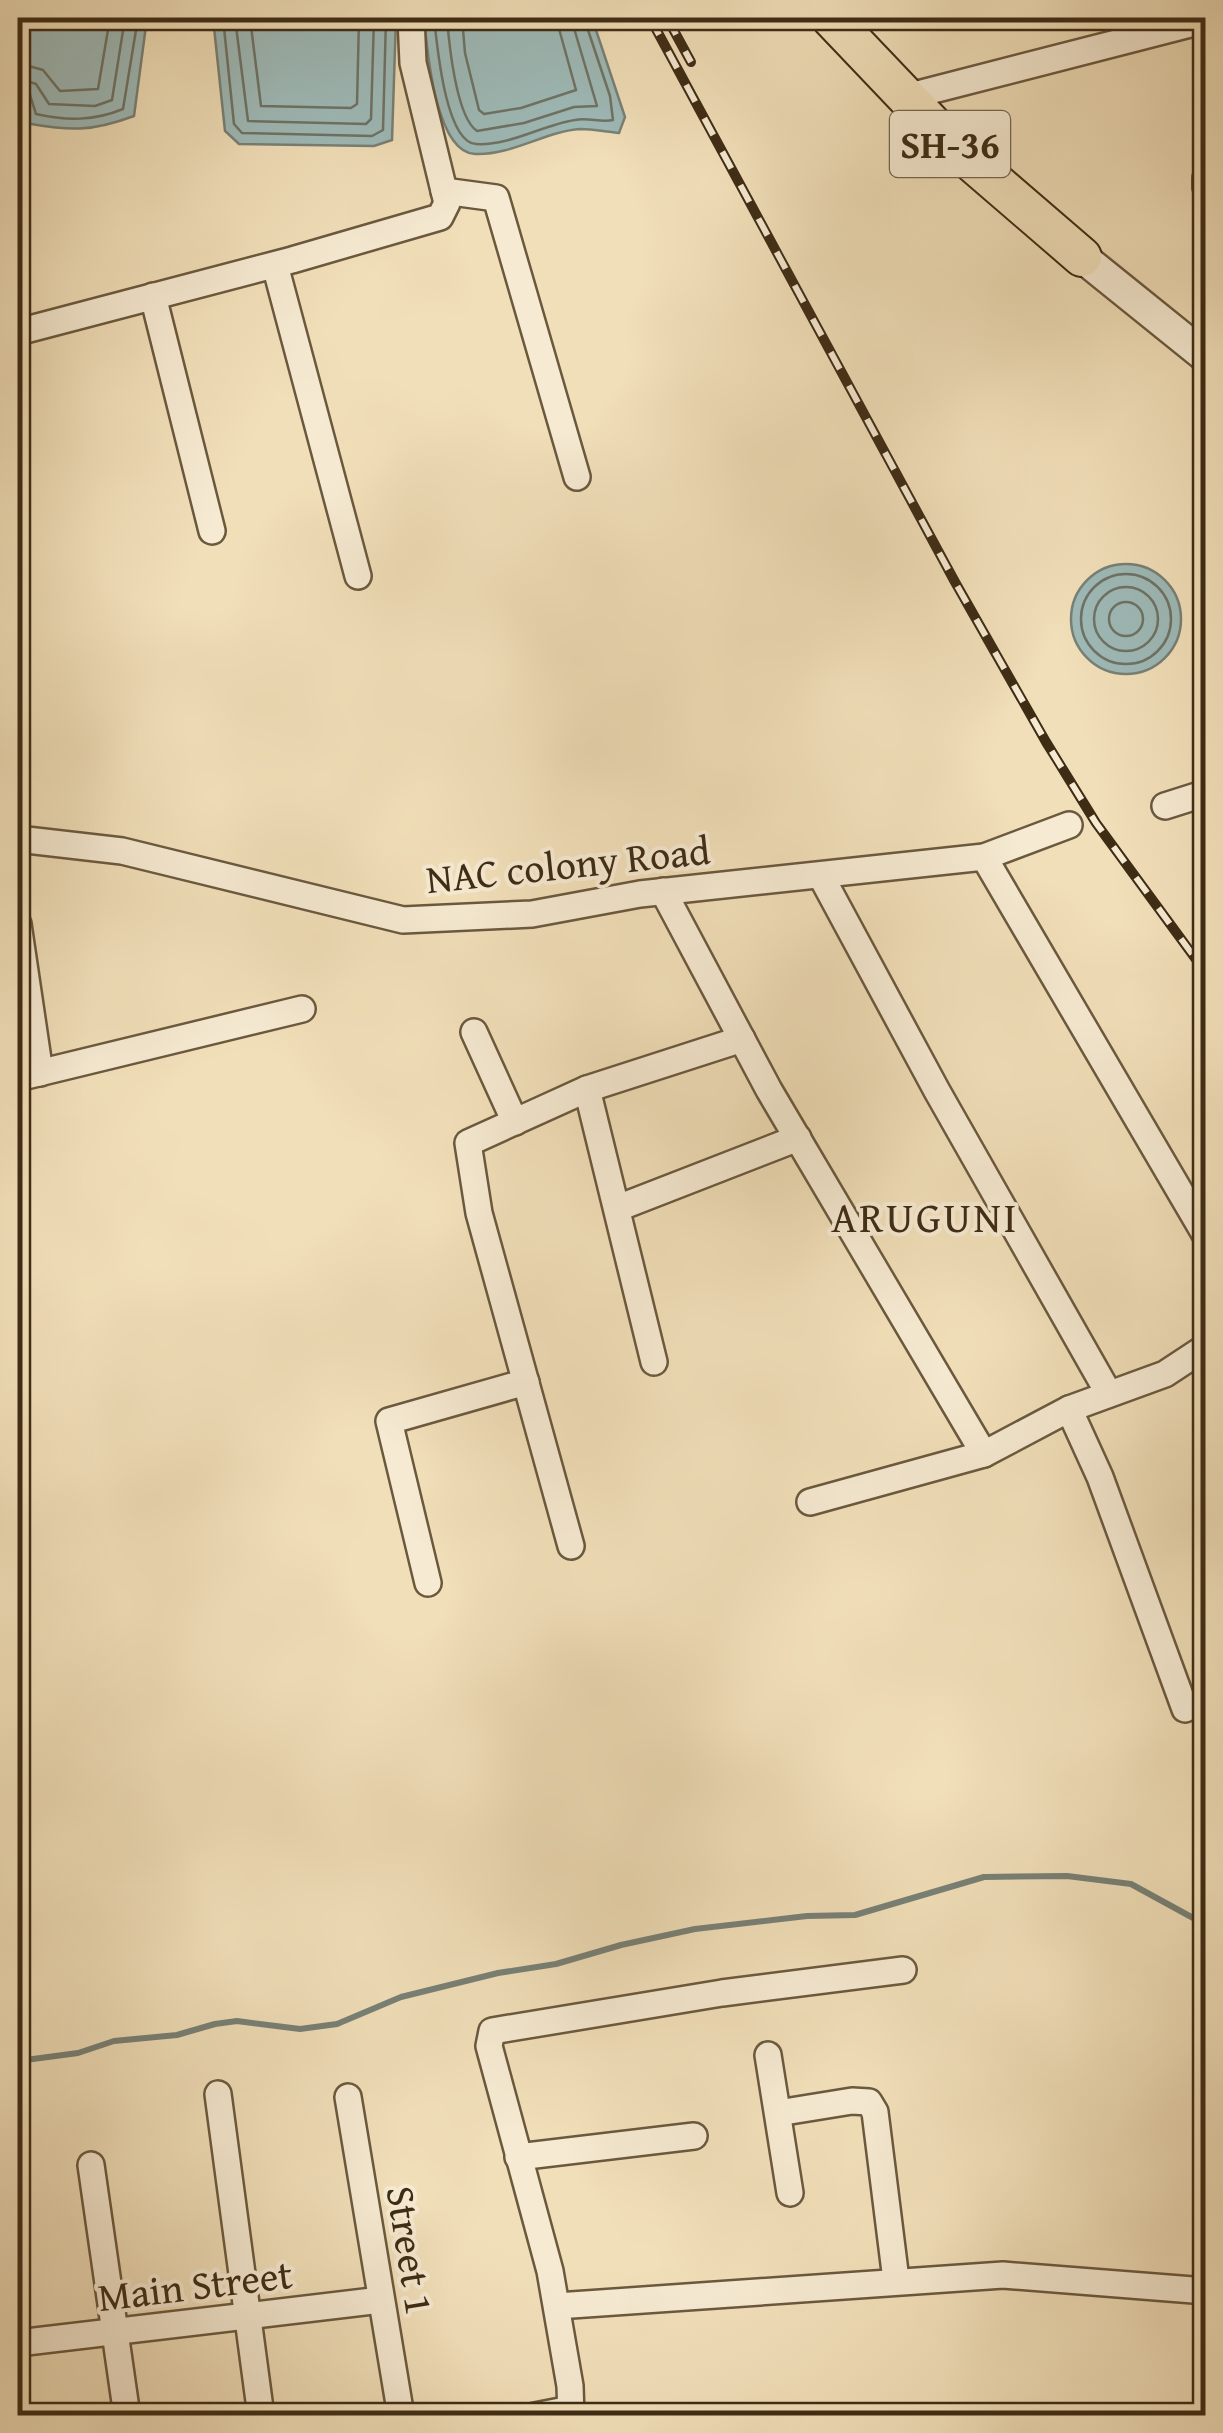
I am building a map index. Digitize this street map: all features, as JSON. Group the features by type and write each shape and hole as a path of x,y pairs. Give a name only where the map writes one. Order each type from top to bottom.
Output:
{"main road":[{"name":"SH-36","path":"831,18 950,144 1082,257"}],"street":[{"path":"906,98 1206,20"},
{"path":"18,332 440,217 447,203 412,64 411,25"},
{"path":"1206,178 1206,187"},
{"path":"444,191 496,198 577,478"},
{"path":"1082,257 1206,357"},
{"path":"275,265 358,576"},
{"path":"153,296 212,530"},
{"path":"1165,806 1206,793"},
{"name":"NAC colony Road","path":"18,839 122,851 402,920 532,914 664,891 984,857 1069,824"},
{"path":"984,857 1206,1236"},
{"path":"821,876 1109,1394"},
{"path":"664,891 798,1138 984,1454"},
{"path":"18,924 28,1076 302,1009"},
{"path":"474,1032 515,1122"},
{"path":"571,1546 479,1213 468,1143 587,1089 742,1038"},
{"path":"587,1089 654,1362"},
{"path":"618,1208 798,1138"},
{"path":"810,1502 984,1454 1069,1409 1164,1374 1206,1347"},
{"path":"428,1582 390,1421 526,1382"},
{"path":"1069,1409 1100,1477 1185,1708"},
{"path":"535,2416 571,2412 558,2306 489,2046 492,2031 903,1970"},
{"path":"768,2055 790,2193"},
{"path":"218,2094 261,2416"},
{"name":"Street 1","path":"348,2097 401,2416"},
{"path":"778,2113 852,2101 869,2102 875,2112 896,2280"},
{"path":"518,2158 694,2136"},
{"path":"92,2165 127,2416"},
{"path":"558,2306 1003,2275 1206,2291"},
{"name":"Main Street","path":"18,2344 381,2300"}],"water":[{"path":"21,18 147,18 134,116 80,128 25,123 18,67"},
{"path":"213,18 396,18 392,140 374,146 239,144 225,131"},
{"path":"424,18 592,18 625,117 619,133 580,129 488,154 461,149 442,118 436,97"},
{"path":"1126,564 1147,568 1165,580 1177,598 1181,619 1177,640 1165,658 1147,670 1126,674 1105,670 1087,658 1075,640 1071,619 1075,598 1087,580 1105,568"}],"waterway":[{"path":"18,2061 237,2021 300,2029 337,2024 401,1997 498,1973 556,1964 621,1945 695,1929 807,1916 855,1915 984,1877 1067,1876 1131,1884 1206,1925"}],"railway":[{"path":"650,18 955,582 1046,742 1096,823 1206,973"},
{"path":"667,18 691,62"}],"district":[{"name":"ARUGUNI","path":"925,1216"}]}
